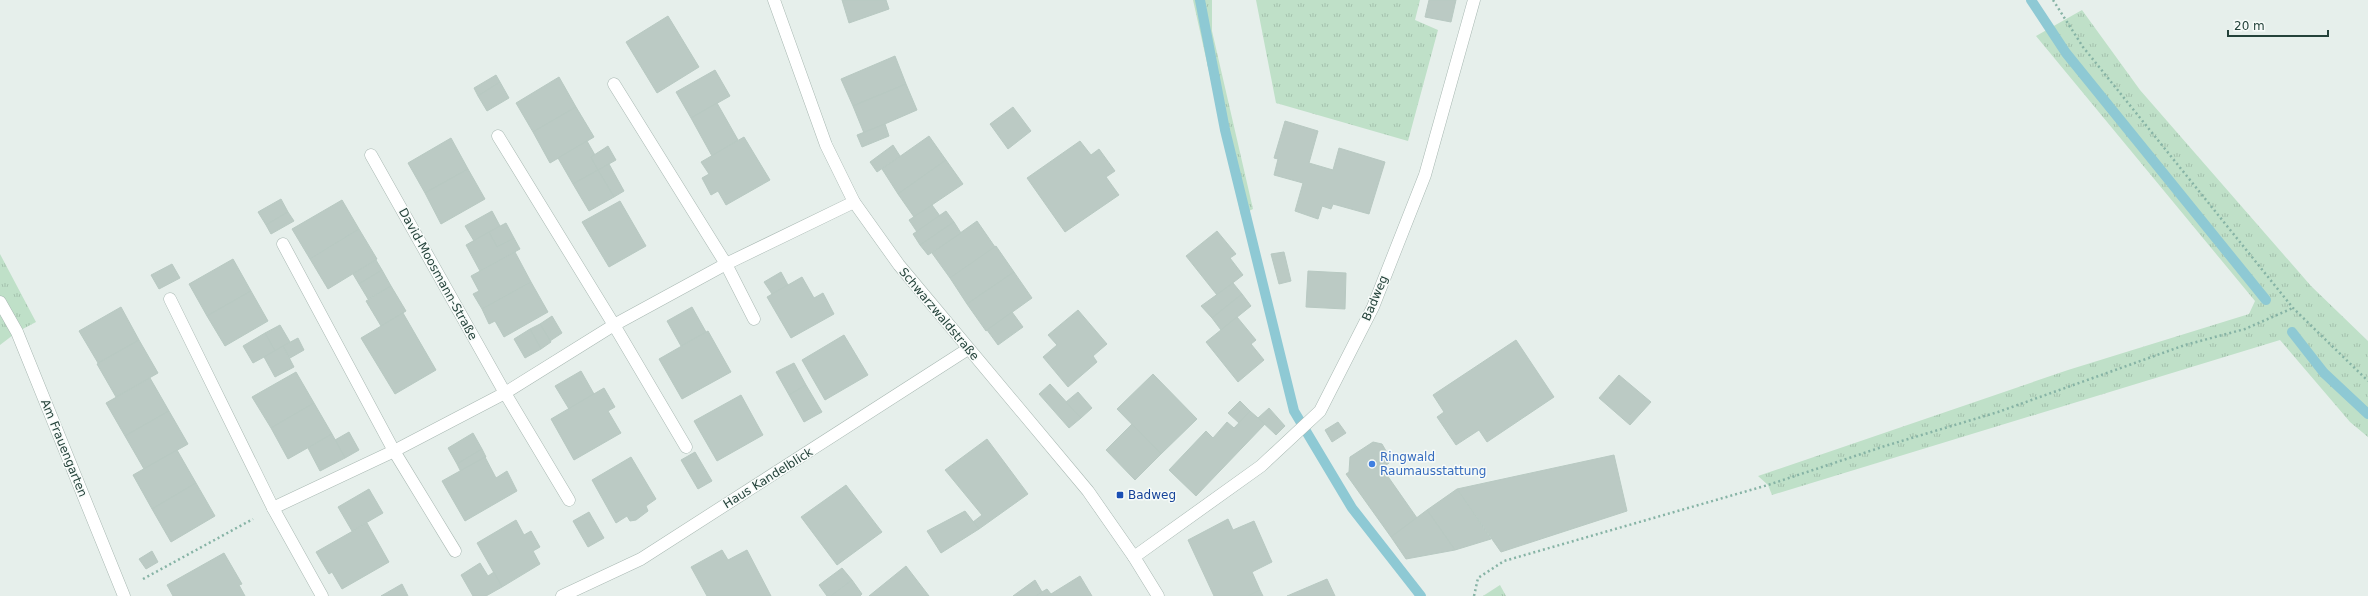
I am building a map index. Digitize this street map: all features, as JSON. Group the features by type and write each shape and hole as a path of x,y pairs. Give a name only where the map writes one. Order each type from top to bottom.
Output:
{"street":[{"name":"Schwarzwaldstraße","path":"774,0 826,145 854,202 899,265 1088,491 1134,556 1158,596"},
{"name":"Badweg","path":"1134,556 1261,466 1320,411 1373,307 1425,175 1474,0"},
{"path":"614,84 726,264 754,319"},
{"path":"498,136 614,325 686,448"},
{"name":"David-Moosmann-Straße","path":"371,155 505,393 569,500"},
{"path":"273,508 394,450 505,393 614,325 726,264 854,202"},
{"path":"283,244 394,450 455,551"},
{"path":"170,299 273,508 322,596"},
{"name":"Am Frauengarten","path":"0,302 17,332 123,594"},
{"name":"Haus Kandelblick","path":"562,596 640,559 968,349"}],"path":[{"path":"2053,0 2083,48 2293,308 2368,380"},
{"path":"1474,596 1478,578 1504,561 1768,485 1885,446 1998,412 2185,345 2244,329 2293,308"},
{"path":"123,594 273,508"}],"green space":[{"path":"1193,0 1212,0 1212,31 1253,209 1241,215"},
{"path":"1256,0 1420,0 1415,20 1438,30 1408,141 1276,103"},
{"path":"2082,10 2140,90 2311,286 2368,341 2368,437 2350,422 2280,340 1772,495 1768,485 1758,476 2068,370 2249,314 2255,301 2036,36"},
{"path":"0,254 36,322 17,332 0,345"},
{"path":"1500,585 1506,596 1483,596"}],"building":[{"path":"842,0 886,0 889,9 849,23"},
{"path":"1429,0 1456,0 1451,22 1425,17"},
{"path":"668,16 699,67 657,93 626,42"},
{"path":"895,56 906,84 853,106 841,79"},
{"path":"715,70 730,96 691,118 676,92"},
{"path":"496,75 500,82 478,96 474,88"},
{"path":"559,77 576,107 533,132 516,103"},
{"path":"500,82 509,98 487,111 478,96"},
{"path":"906,84 917,110 864,133 853,106"},
{"path":"717,103 738,140 712,156 691,118"},
{"path":"576,107 594,137 550,163 533,132"},
{"path":"1013,107 1031,131 1008,149 990,124"},
{"path":"1285,121 1318,131 1309,163 1333,170 1339,148 1385,162 1369,214 1333,204 1331,209 1322,206 1318,219 1295,211 1303,183 1274,175 1278,159 1274,158"},
{"path":"885,124 889,136 862,147 857,135"},
{"path":"929,136 946,160 898,194 882,169"},
{"path":"744,137 770,180 726,205 718,191 711,195 702,178 709,174 701,162"},
{"path":"451,138 468,169 425,193 408,163"},
{"path":"587,141 595,155 591,157 598,170 573,184 558,158"},
{"path":"1080,141 1091,155 1099,149 1115,171 1106,177 1119,195 1065,232 1027,178"},
{"path":"893,145 900,156 877,172 870,162"},
{"path":"608,146 616,160 598,170 591,157"},
{"path":"946,160 963,184 914,217 898,194"},
{"path":"609,164 624,191 614,197 598,170"},
{"path":"468,169 485,199 441,224 425,193"},
{"path":"598,170 614,197 589,211 573,184"},
{"path":"281,199 288,212 266,225 258,212"},
{"path":"342,200 359,229 310,259 292,229"},
{"path":"620,201 646,246 609,267 582,222"},
{"path":"932,205 940,216 917,232 909,220"},
{"path":"492,211 500,226 474,241 465,226"},
{"path":"946,211 954,222 920,245 913,234"},
{"path":"288,212 294,221 271,234 266,225"},
{"path":"977,221 995,247 950,278 932,253"},
{"path":"954,222 961,233 928,255 920,245"},
{"path":"506,223 514,238 497,247 489,232"},
{"path":"359,229 377,259 328,289 310,259"},
{"path":"1217,231 1236,254 1230,258 1243,275 1217,295 1186,256"},
{"path":"489,232 497,247 514,238 520,249 480,271 466,245"},
{"path":"996,246 1014,272 967,304 950,278"},
{"path":"515,252 531,282 482,309 473,294 479,291 471,276"},
{"path":"1284,252 1291,281 1279,284 1271,254"},
{"path":"233,259 251,291 207,316 189,284"},
{"path":"376,260 382,270 359,284 353,274"},
{"path":"172,264 180,278 159,289 151,275"},
{"path":"382,270 391,286 368,299 359,284"},
{"path":"1308,271 1346,273 1345,309 1306,307"},
{"path":"781,272 788,285 772,294 764,282"},
{"path":"1014,272 1032,298 986,331 967,304"},
{"path":"802,277 814,298 823,293 834,314 791,338 767,297"},
{"path":"531,282 548,312 504,337 495,321 489,324 482,309"},
{"path":"1233,283 1242,294 1212,318 1201,306"},
{"path":"391,286 406,311 381,326 366,301"},
{"path":"251,291 268,321 225,346 207,316"},
{"path":"1242,294 1251,306 1221,330 1212,318"},
{"path":"121,307 139,340 98,363 79,331"},
{"path":"692,307 706,332 681,346 667,321"},
{"path":"1078,310 1107,344 1093,356 1097,362 1068,387 1043,357 1057,345 1048,335"},
{"path":"1012,312 1023,327 998,345 987,330"},
{"path":"403,313 436,370 395,394 361,338"},
{"path":"552,316 562,333 550,341 540,324"},
{"path":"1237,317 1256,340 1251,344 1264,360 1238,382 1206,342"},
{"path":"540,324 551,342 541,349 530,329"},
{"path":"280,325 290,342 275,351 265,333"},
{"path":"530,329 541,349 525,358 514,339"},
{"path":"708,331 731,372 682,399 659,359"},
{"path":"265,333 275,351 253,363 243,346"},
{"path":"844,335 868,375 825,400 802,360"},
{"path":"298,338 304,350 290,358 283,346"},
{"path":"139,340 158,373 116,397 97,364"},
{"path":"1516,340 1554,397 1487,442 1479,430 1456,445 1437,417 1444,412 1433,395"},
{"path":"283,346 294,367 275,377 264,357"},
{"path":"794,363 806,385 789,395 776,372"},
{"path":"581,371 594,394 569,409 555,386"},
{"path":"296,372 314,403 271,428 252,397"},
{"path":"1153,374 1197,419 1161,454 1117,409"},
{"path":"1619,375 1651,402 1630,425 1599,398"},
{"path":"150,378 169,411 125,436 106,403"},
{"path":"1050,384 1081,418 1069,428 1039,394"},
{"path":"806,385 822,412 804,422 789,395"},
{"path":"604,388 615,407 608,411 621,433 574,460 551,419"},
{"path":"1078,392 1092,408 1081,418 1066,402"},
{"path":"741,395 763,435 717,461 694,421"},
{"path":"1240,401 1250,411 1239,423 1228,413"},
{"path":"314,403 332,434 288,459 271,428"},
{"path":"1269,408 1285,426 1276,435 1258,418"},
{"path":"169,411 188,444 144,469 125,436"},
{"path":"1250,411 1265,424 1196,496 1169,470 1206,431 1213,438 1227,422 1234,428"},
{"path":"1338,422 1346,433 1332,442 1325,430"},
{"path":"1132,424 1161,454 1135,480 1106,450"},
{"path":"349,432 359,450 345,458 335,440"},
{"path":"473,433 482,449 457,464 448,448"},
{"path":"332,434 345,458 320,471 308,448"},
{"path":"987,439 1028,494 979,529 973,522 982,515 945,470"},
{"path":"1373,442 1382,444 1389,456 1389,463 1382,468 1417,518 1391,537 1346,474 1349,472 1350,457"},
{"path":"482,449 486,457 461,472 457,464"},
{"path":"177,450 196,483 152,509 133,475"},
{"path":"695,452 712,481 698,489 681,460"},
{"path":"1614,455 1627,511 1501,552 1457,489"},
{"path":"485,457 496,478 507,471 517,491 465,521 442,481"},
{"path":"631,457 656,499 646,506 648,511 636,520 630,521 627,516 616,523 592,480"},
{"path":"196,483 215,516 171,542 152,509"},
{"path":"846,485 882,532 837,565 801,517"},
{"path":"369,489 383,513 352,531 338,507"},
{"path":"1457,489 1491,539 1455,550 1427,510"},
{"path":"1427,510 1455,550 1406,559 1391,537"},
{"path":"965,511 979,529 941,553 927,531"},
{"path":"589,512 604,538 588,547 573,521"},
{"path":"1228,519 1233,530 1254,521 1272,562 1252,572 1260,590 1248,596 1214,596 1188,540"},
{"path":"516,520 524,535 531,531 540,547 533,551 540,564 502,587 477,543"},
{"path":"367,523 389,562 342,589 332,572 329,574 316,552"},
{"path":"722,550 728,560 747,550 771,596 707,596 691,567"},
{"path":"152,551 158,562 146,569 139,559"},
{"path":"224,553 242,584 239,585 245,596 173,596 167,585"},
{"path":"480,563 488,576 494,572 502,587 486,596 473,596 461,575"},
{"path":"906,566 929,596 869,596"},
{"path":"842,568 852,580 831,596 827,596 819,585"},
{"path":"1080,576 1092,596 1035,596 1047,589 1051,594"},
{"path":"1327,579 1335,596 1287,596"},
{"path":"852,580 862,594 860,596 831,596"},
{"path":"1035,580 1042,592 1035,596 1013,596"},
{"path":"402,584 408,596 381,596"},
{"path":"1260,590 1263,596 1248,596"}],"waterway":[{"path":"1200,0 1225,130 1294,411 1352,508 1421,596"},
{"path":"2031,0 2066,53 2266,300"},
{"path":"2292,332 2324,373 2368,414"}],"place":[{"name":"Ringwald Raumausstattung","path":"1372,464"},
{"name":"Badweg","path":"1120,495"}]}
